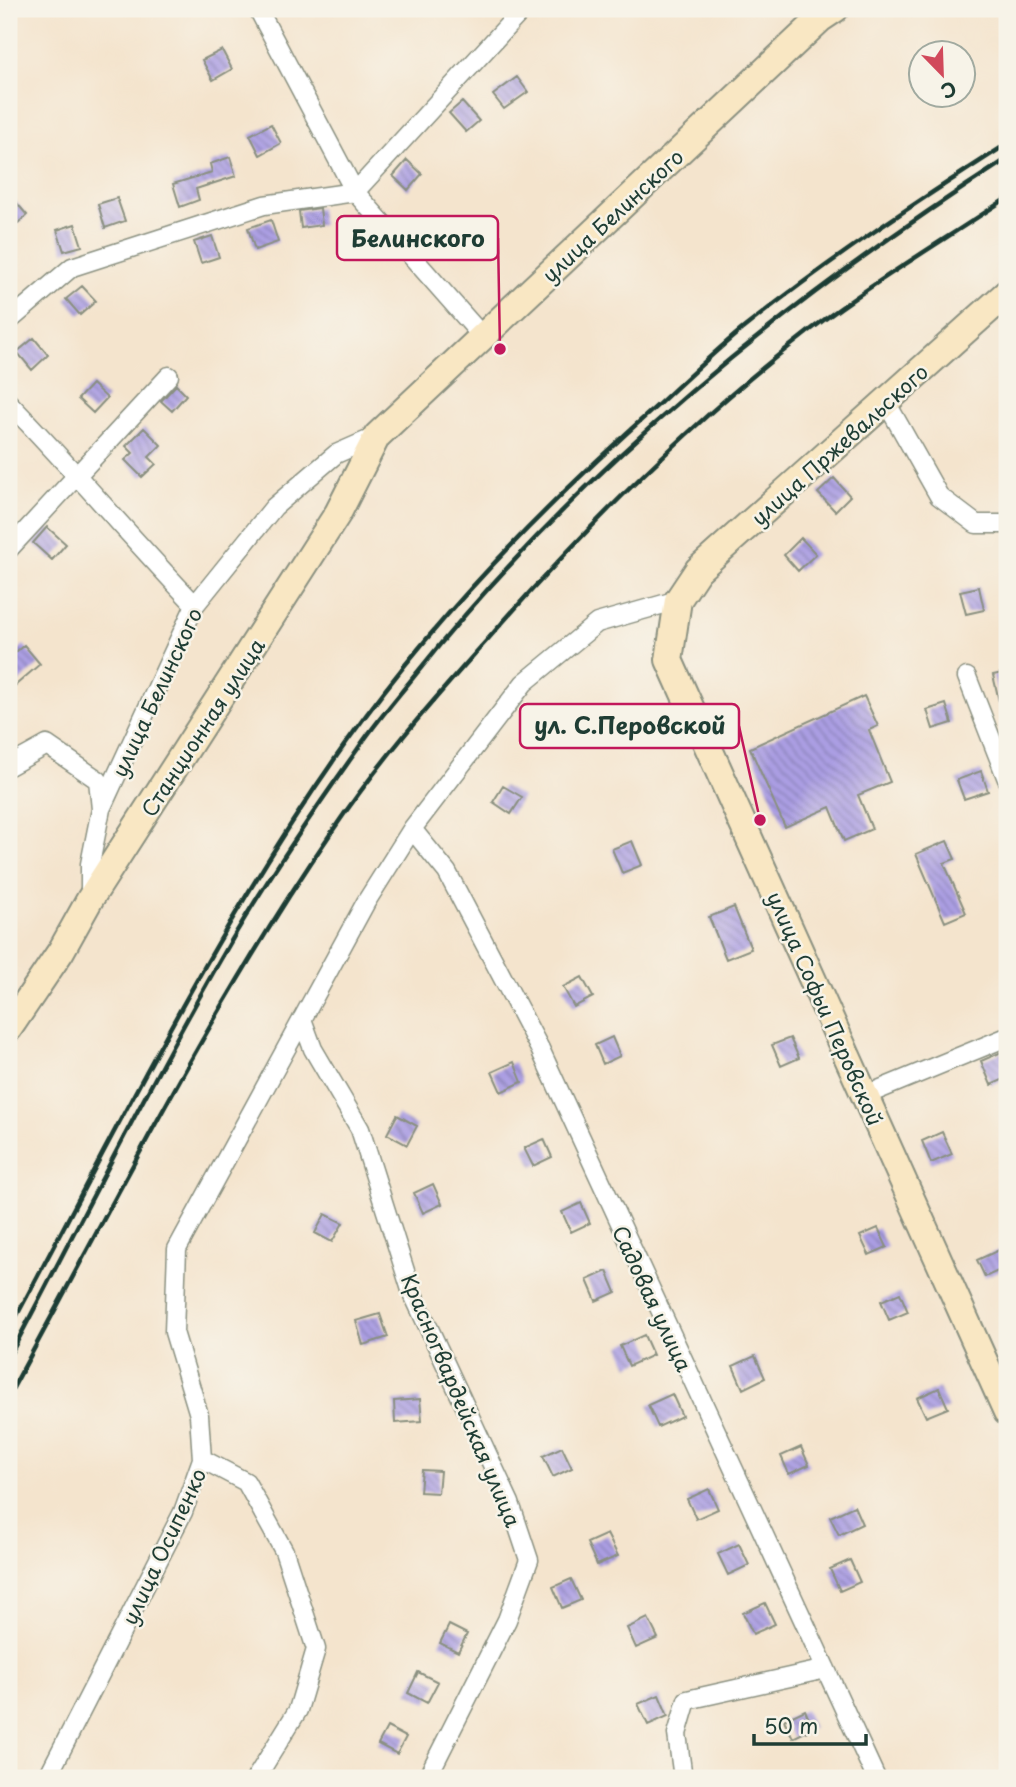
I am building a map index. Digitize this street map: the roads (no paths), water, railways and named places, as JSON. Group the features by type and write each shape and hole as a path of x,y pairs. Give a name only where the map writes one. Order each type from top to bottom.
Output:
{"main road":[{"name":"улица Белинского","path":"383,429 820,19 835,9"},
{"name":"улица Пржевальского","path":"678,600 698,570 1007,293"},
{"name":"Станционная улица","path":"9,1028 61,951 90,899 338,513 383,429"},
{"name":"улица Софьи Перовской","path":"678,600 669,660 1007,1412"}],"street":[{"path":"258,9 355,192 482,336"},
{"path":"9,321 72,267 264,205 355,192 523,9"},
{"path":"9,549 169,376"},
{"path":"886,402 939,496 976,524 1007,524"},
{"path":"9,403 78,474 139,546 195,606"},
{"name":"улица Белинского","path":"90,899 90,864 101,808 195,606 274,507 337,454 383,429"},
{"path":"202,1460 199,1415 174,1332 177,1250 366,902 412,828 524,683 597,623 678,600"},
{"path":"967,677 1007,779"},
{"path":"9,766 47,745 98,780 101,808"},
{"name":"Садовая улица","path":"412,828 447,872 540,1049 876,1778"},
{"name":"Красногвардейская улица","path":"302,1019 313,1049 360,1129 411,1290 510,1503 529,1560 507,1620 427,1778"},
{"path":"866,1095 1007,1037"},
{"name":"улица Осипенко","path":"47,1778 183,1512 202,1460 246,1482 284,1551 316,1649 298,1710 256,1778"},
{"path":"683,1778 677,1734 687,1700 826,1669"}],"railway":[{"path":"9,1330 169,1030 254,882 348,740 418,649 534,522 617,442 731,339 773,305 905,210 1007,144"},
{"path":"9,1357 145,1097 245,918 291,845 364,740 416,674 479,599 546,527 617,458 690,393 844,270 1007,159"},
{"path":"9,1395 164,1108 245,967 333,830 407,732 467,662 601,516 723,401 833,313 1007,198"}],"place":[{"name":"Белинского","path":"500,349"},
{"name":"ул. С.Перовской","path":"760,820"}]}
